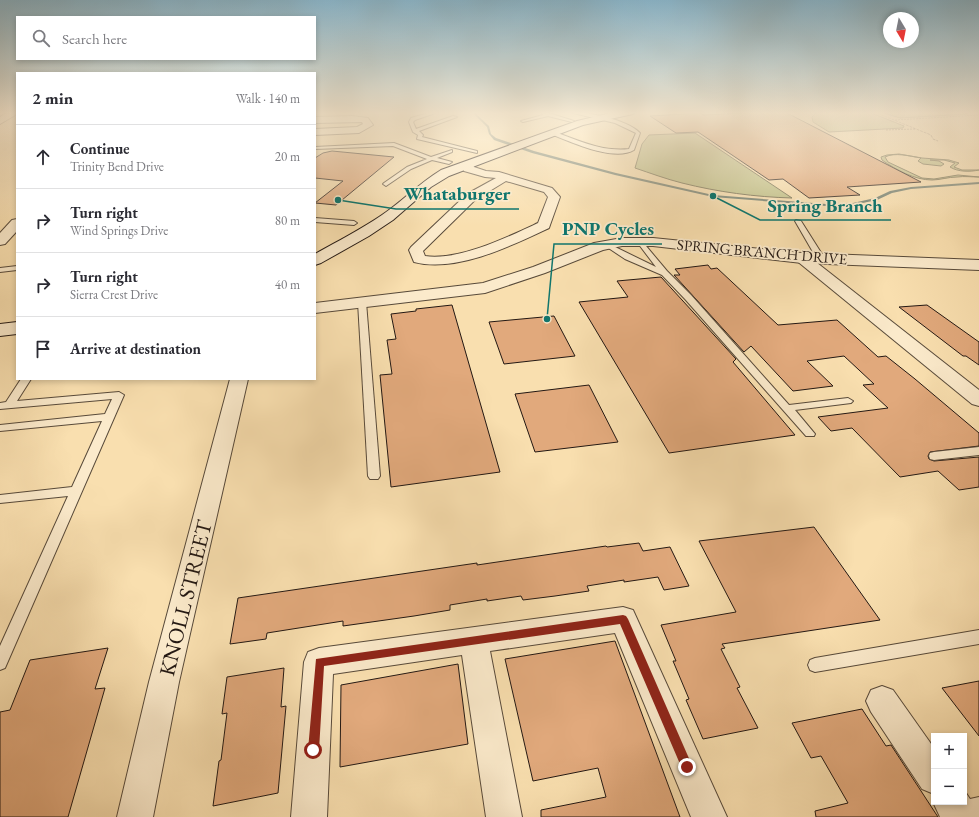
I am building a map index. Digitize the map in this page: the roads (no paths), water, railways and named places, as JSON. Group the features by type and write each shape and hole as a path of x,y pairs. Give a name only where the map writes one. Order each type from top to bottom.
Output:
{"main road":[{"path":"390,188 412,180 449,156 481,150"},
{"path":"316,259 364,234 388,217 427,184 504,150"},
{"path":"449,156 466,166"},
{"path":"316,247 365,215"},
{"name":"SPRING BRANCH DRIVE","path":"316,308 485,288 539,270 599,246 622,242 639,241 802,258 979,265"},
{"path":"0,330 16,328"},
{"path":"0,343 16,341"}],"street":[{"path":"466,166 468,169 485,174 500,176 548,190 554,197 544,225 525,234 466,255 442,261 425,261 419,259 416,250 471,198 500,176"},
{"path":"0,228 16,226"},
{"path":"0,241 16,226"},
{"path":"802,258 979,400"},
{"name":"KNOLL STREET","path":"135,817 164,682 239,380"},
{"path":"309,817 320,662 623,619 709,817"},
{"path":"474,640 504,817"},
{"path":"882,701 931,773"},
{"path":"953,805 961,817"},
{"path":"968,817 979,815"}],"lane":[{"path":"410,150 430,158 449,156"},
{"path":"468,150 475,152"},
{"path":"611,150 630,150"},
{"path":"390,188 409,168 430,158 449,156"},
{"path":"316,220 354,223"},
{"path":"316,228 326,221"},
{"path":"798,221 822,259"},
{"path":"639,241 664,274 688,297 810,434"},
{"path":"607,245 664,274"},
{"path":"628,257 650,255"},
{"path":"0,270 16,268"},
{"path":"362,302 374,476"},
{"path":"5,405 25,380"},
{"path":"0,663 119,395 5,405"},
{"path":"787,408 848,401"},
{"path":"0,428 109,417"},
{"path":"934,456 979,450"},
{"path":"0,499 77,491"},
{"path":"815,665 979,637"}],"waterway":[{"path":"528,150 616,174 713,196 780,202 826,205 853,204 876,199 891,192 911,188 979,183"}],"place":[{"name":"Spring Branch","path":"713,196"},
{"name":"Whataburger","path":"338,200"},
{"name":"PNP Cycles","path":"547,319"}]}
